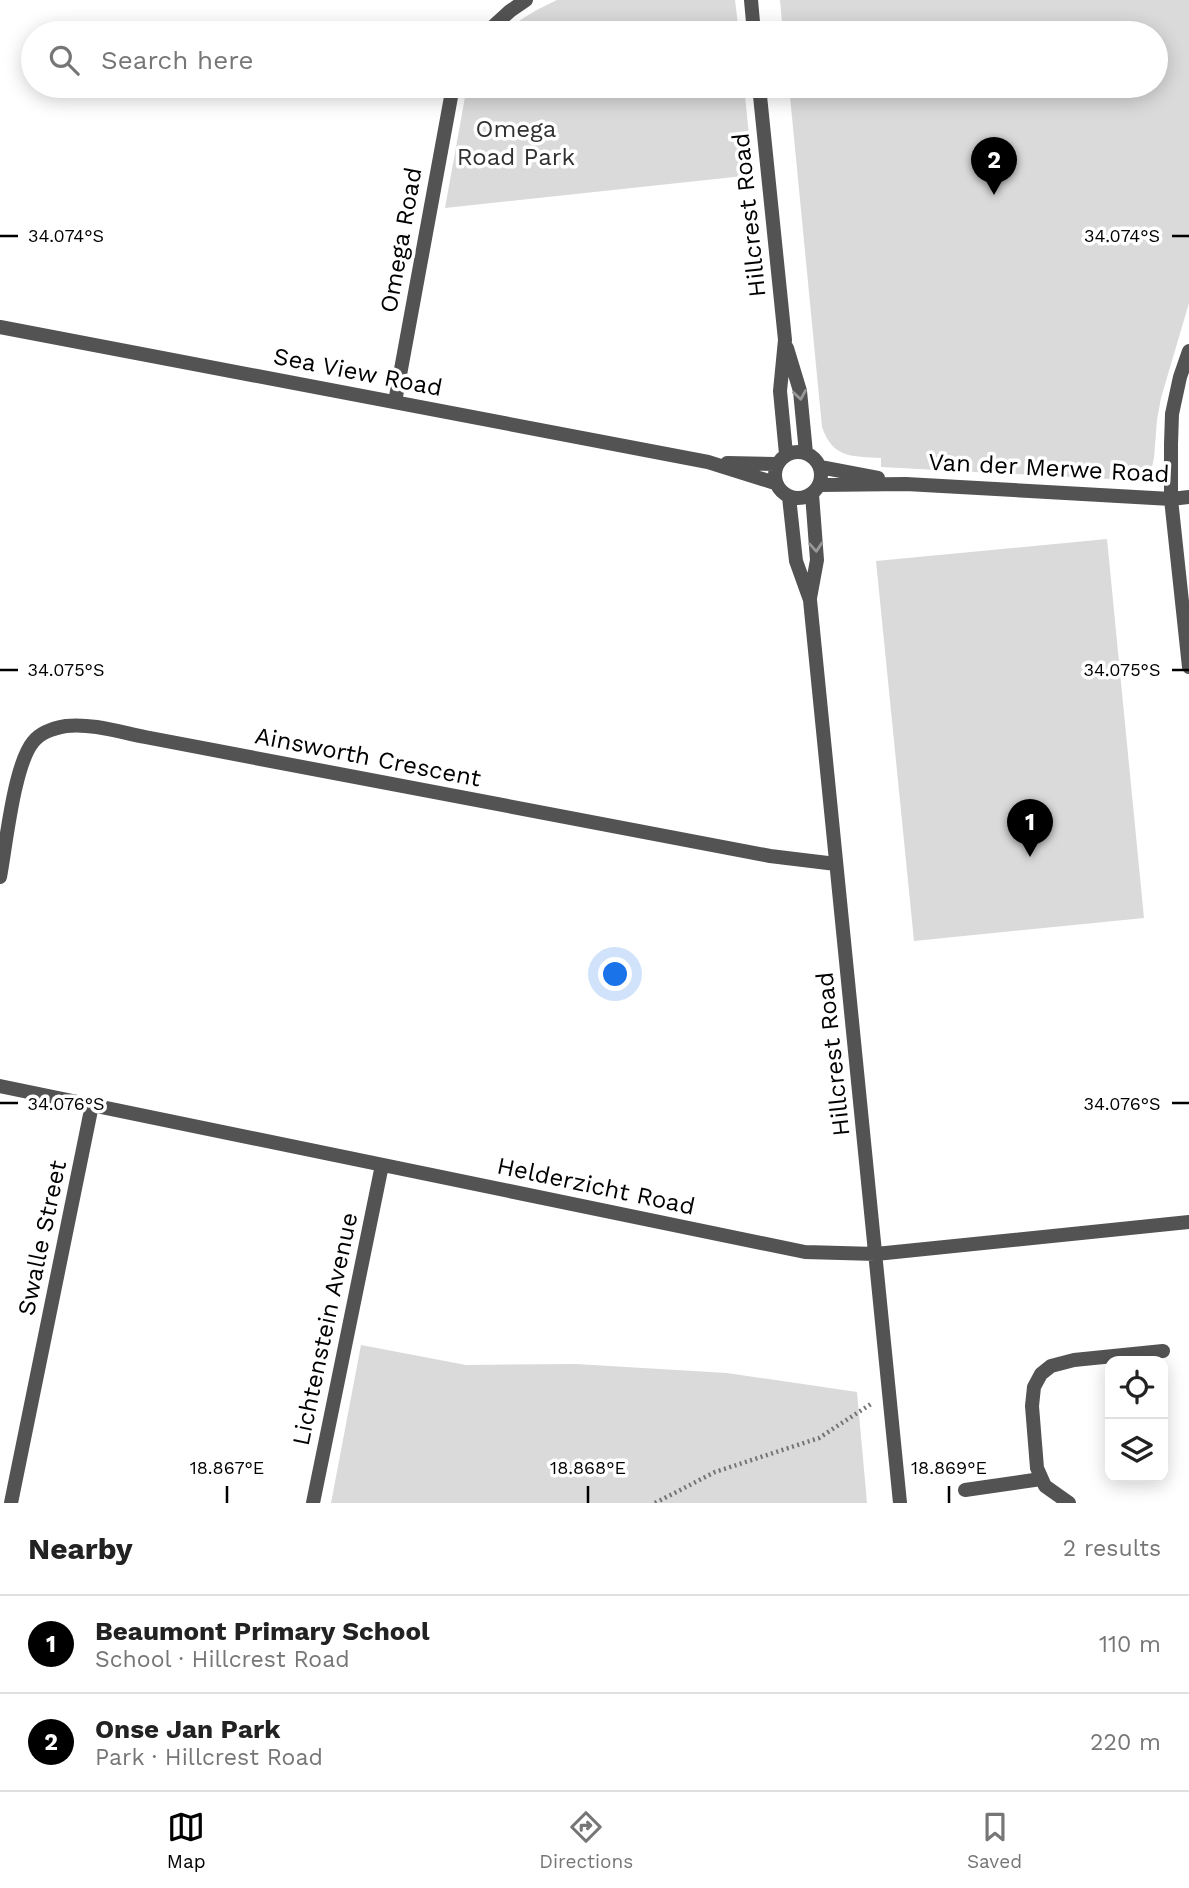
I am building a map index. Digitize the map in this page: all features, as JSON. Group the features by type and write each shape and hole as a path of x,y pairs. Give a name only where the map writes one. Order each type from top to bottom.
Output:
{"street":[{"path":"499,21 526,0"},
{"path":"751,0 753,21"},
{"name":"Omega Road","path":"395,402 451,98"},
{"name":"Hillcrest Road","path":"761,98 785,340 800,391 806,453"},
{"name":"Sea View Road","path":"0,327 708,462 775,483"},
{"name":"Hillcrest Road","path":"781,459 780,391 785,340"},
{"path":"1189,351 1172,414 1171,499 1189,667"},
{"path":"806,453 814,458 820,467 821,476 816,489 801,498 789,497 780,491 775,483 774,473 781,459 806,453"},
{"name":"Sea View Road","path":"708,462 781,459"},
{"name":"Van der Merwe Road","path":"820,467 906,484"},
{"name":"Van der Merwe Road","path":"816,489 906,484 1171,499 1189,497"},
{"name":"Hillcrest Road","path":"810,600 817,560 816,489"},
{"name":"Hillcrest Road","path":"789,497 796,561 810,600 900,1503"},
{"name":"Ainsworth Crescent","path":"0,877 17,781 25,753 40,735 66,726 87,726 770,856 836,864"},
{"name":"Helderzicht Road","path":"0,1086 805,1252 876,1254 1189,1222"},
{"name":"Swalle Street","path":"11,1503 92,1105"},
{"name":"Lichtenstein Avenue","path":"313,1503 382,1165"},
{"path":"1069,1503 1051,1492 1041,1479 1036,1457 1032,1406 1034,1387 1041,1374 1051,1366 1074,1360 1163,1351"},
{"path":"965,1490 1041,1479"}],"path":[{"path":"654,1503 715,1472 819,1438 890,1392"}],"green space":[{"path":"557,0 735,0 738,21 519,21"},
{"path":"780,0 1189,0 1189,303 1161,398 1152,467 1146,474 1130,480 881,467 881,458 852,456 832,445 822,427 790,98 1168,98 1168,21 782,21"},
{"name":"Omega Road Park","path":"465,98 745,98 753,175 445,208"},
{"path":"1107,539 1144,918 914,941 876,561"},
{"path":"361,1345 466,1365 576,1364 727,1373 857,1392 867,1503 331,1503"}],"place":[{"name":"Onse Jan Park","path":"994,195"},
{"name":"Beaumont Primary School","path":"1030,857"}]}
